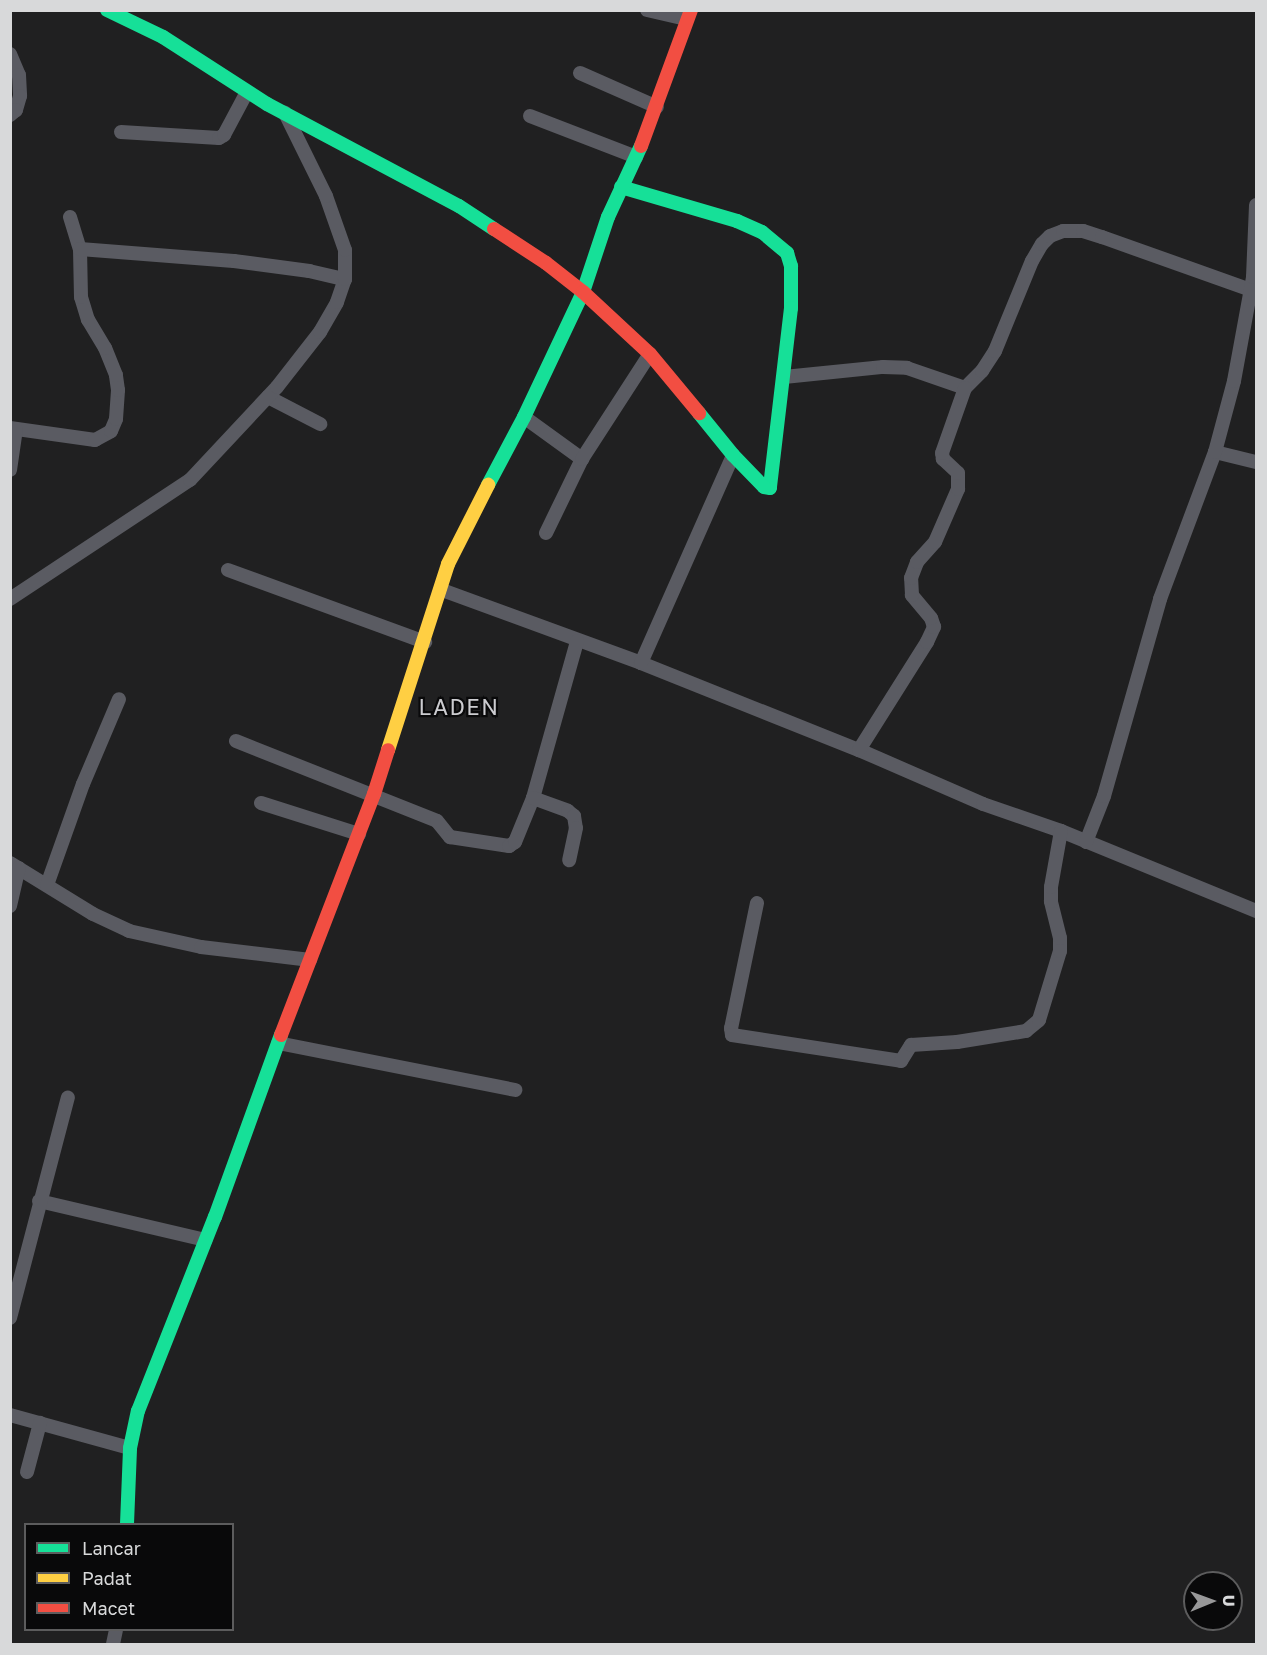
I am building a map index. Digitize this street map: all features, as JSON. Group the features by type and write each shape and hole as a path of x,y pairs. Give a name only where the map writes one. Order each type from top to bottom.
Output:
{"street":[{"path":"107,10 163,37 214,67 247,92 459,206 520,244 583,292 651,354 733,455 764,488 770,487 791,298 791,266 787,253 762,232 737,221 621,187"},
{"path":"127,1523 130,1448 138,1411 374,794 459,539 524,417 583,292 608,217 657,107 688,15 647,10"},
{"path":"10,54 18,75 20,96 16,110 10,115"},
{"path":"580,73 657,107"},
{"path":"121,132 219,138 224,135 247,92"},
{"path":"10,599 190,480 268,397 320,332 338,302 345,279 345,250 326,196 285,113"},
{"path":"530,116 636,157"},
{"path":"1086,842 1104,796 1160,599 1215,452 1234,381 1254,280 1257,205"},
{"path":"10,470 13,429 95,441 111,431 116,419 118,397 116,375 105,348 88,320 81,297 80,249 70,218"},
{"path":"859,750 927,642 934,627 931,618 912,595 911,578 917,562 935,542 958,489 957,471 943,459 942,453 965,388 982,371 995,351 1032,261 1042,244 1050,236 1063,231 1083,231 1254,280"},
{"path":"80,249 234,261 309,271 345,279"},
{"path":"546,533 582,459 651,354"},
{"path":"784,377 883,367 907,368 965,388"},
{"path":"268,397 320,424"},
{"path":"524,417 582,459"},
{"path":"1215,452 1257,462"},
{"path":"641,663 733,455"},
{"path":"228,570 425,642"},
{"path":"442,590 641,663 859,750 983,804 1061,831 1257,911"},
{"path":"236,741 437,821 450,837 485,840 507,846 515,842 532,798 577,640"},
{"path":"47,885 83,784 119,699"},
{"path":"532,798 574,816 576,828 569,860"},
{"path":"261,803 359,834"},
{"path":"757,903 731,1028 732,1035 901,1061 911,1045 957,1042 1026,1031 1039,1020 1057,968 1060,951 1060,938 1051,901 1051,887 1061,831"},
{"path":"10,906 15,866 93,914 129,931 201,947 310,960"},
{"path":"278,1043 515,1090"},
{"path":"10,1318 68,1097"},
{"path":"39,1202 205,1240"},
{"path":"10,1415 130,1448"},
{"path":"27,1472 40,1423"}],"traffic: fast":[{"path":"107,10 163,37 267,104 459,206 494,229"},
{"path":"488,485 524,417 583,292 608,217 641,146"},
{"path":"621,187 737,221 762,232 787,253 791,266 791,308 770,488 764,487 733,455 699,413"},
{"path":"127,1523 130,1448 138,1411 215,1217 281,1035"}],"traffic: slow":[{"path":"388,750 448,564 488,485"}],"traffic: jam":[{"path":"641,146 691,10"},
{"path":"494,229 546,263 583,292 650,354 699,413"},
{"path":"281,1035 374,794 388,750"}],"district":[{"name":"LADEN","path":"459,707"}]}
